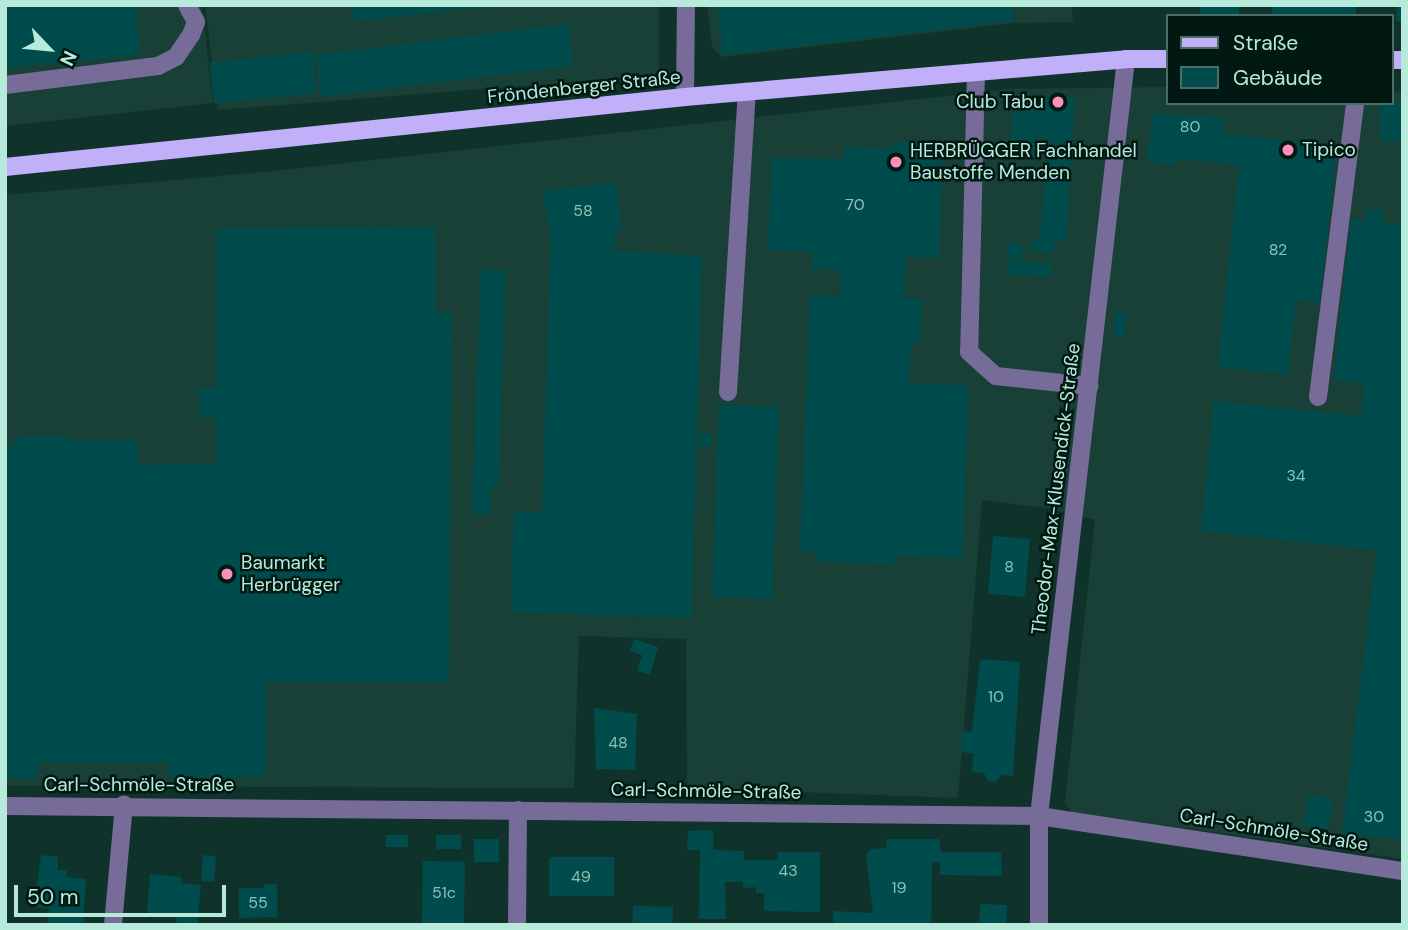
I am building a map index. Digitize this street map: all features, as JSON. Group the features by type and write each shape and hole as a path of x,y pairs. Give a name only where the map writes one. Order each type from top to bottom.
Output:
{"main road":[{"name":"Fröndenberger Straße","path":"5,167 685,97 1126,59 1166,59"}],"street":[{"path":"5,85 158,66 176,57 191,35 195,22 187,5"},
{"path":"685,97 686,5"},
{"name":"Theodor-Max-Klusendick-Straße","path":"1039,925 1039,816 1126,59"},
{"path":"976,72 969,352 996,376 1089,386"},
{"path":"728,392 747,92"},
{"path":"1318,397 1354,105"},
{"path":"113,925 124,805"},
{"name":"Carl-Schmöle-Straße","path":"5,806 124,805 1039,816 1403,871"},
{"path":"517,925 519,810"}],"shaded area":[{"path":"5,5 202,5 213,103 5,126"},
{"path":"205,5 659,5 659,75 218,110"},
{"path":"707,5 1072,5 1073,22 1014,23 722,57 712,47"},
{"path":"1166,87 1166,105 1394,105 1394,91 1403,92 1403,859 1072,812 1065,803 1095,520 1046,508 982,500 958,798 687,788 686,639 579,636 574,788 5,786 5,195 275,171 1009,89"}],"building":[{"path":"5,5 135,5 140,55 5,68"},
{"path":"352,5 486,5 486,7 354,21"},
{"path":"717,5 1012,5 1014,21 723,55"},
{"path":"1200,5 1239,5 1239,14 1200,14"},
{"path":"1272,5 1356,5 1356,14 1272,14"},
{"path":"1397,5 1403,5 1403,21 1396,21"},
{"path":"568,24 573,66 321,97 316,55"},
{"path":"312,52 316,93 214,104 210,63"},
{"path":"1015,92 1019,97 1075,98 1066,241 1055,240 1053,253 1031,251 1032,238 1040,239 1049,140 1035,135 1035,157 1009,156"},
{"path":"1403,103 1403,141 1380,141 1380,105"},
{"path":"1153,114 1225,117 1223,134 1337,145 1320,303 1296,300 1288,374 1218,367 1239,165 1177,158 1176,165 1147,162"},
{"path":"894,142 918,142 918,150 943,150 939,258 906,257 904,299 922,300 920,343 911,342 909,383 969,386 962,558 896,556 895,565 815,561 816,553 800,551 810,295 840,296 841,270 812,269 812,252 768,250 772,158 844,159 845,146 894,149"},
{"path":"616,182 622,230 616,231 615,251 702,256 691,618 511,612 514,512 542,513 551,239 543,191"},
{"path":"1367,209 1384,211 1382,223 1403,225 1403,839 1342,834 1377,550 1201,531 1214,401 1361,416 1364,383 1334,380 1351,219 1365,221"},
{"name":"Baumarkt Herbrügger","path":"435,227 435,313 451,312 449,682 266,682 266,777 170,777 170,763 38,763 38,779 5,779 5,452 21,436 70,436 70,440 138,440 138,465 216,464 217,418 200,418 199,388 217,388 217,228"},
{"path":"1009,242 1022,244 1021,261 1007,258"},
{"path":"1008,261 1052,264 1051,277 1007,274"},
{"path":"481,270 506,270 498,488 491,488 490,515 472,514"},
{"path":"1115,312 1127,313 1125,337 1113,336"},
{"path":"719,405 779,407 772,599 712,597"},
{"path":"699,433 712,433 712,446 699,446"},
{"path":"993,536 1030,539 1025,597 988,594"},
{"path":"634,639 658,647 650,675 637,671 642,655 630,651"},
{"path":"980,659 1020,662 1013,776 1002,775 995,782 988,781 984,773 972,772 974,754 961,752 962,731 972,732"},
{"path":"594,708 637,714 635,770 596,769"},
{"path":"1308,795 1333,799 1328,830 1303,826"},
{"path":"713,830 713,850 744,851 744,860 778,860 778,852 820,852 820,912 764,911 764,893 756,893 756,887 743,888 743,882 725,882 726,919 699,919 700,850 687,850 688,831"},
{"path":"386,835 408,835 408,847 386,847"},
{"path":"436,835 461,835 461,849 436,849"},
{"path":"474,839 499,839 499,862 474,862"},
{"path":"886,839 939,839 941,852 1001,852 1002,876 940,875 940,862 932,862 931,925 833,925 833,911 873,913 866,856 870,849 887,848"},
{"path":"41,855 58,857 58,870 67,871 66,877 86,879 83,925 47,925 49,909 34,907"},
{"path":"203,855 216,856 214,882 201,881"},
{"path":"549,857 614,857 614,896 549,896"},
{"path":"423,861 465,862 464,925 422,925"},
{"path":"150,874 181,877 181,883 201,885 197,925 176,925 177,917 147,914"},
{"path":"264,884 277,884 277,917 239,918 239,888 264,888"},
{"path":"980,904 1007,905 1006,925 979,925"},
{"path":"633,906 673,907 673,925 633,925"}],"place":[{"name":"Club Tabu","path":"1058,102"},
{"name":"Tipico","path":"1288,150"},
{"name":"HERBRÜGGER Fachhandel Baustoffe Menden","path":"896,162"},
{"name":"Baumarkt Herbrügger","path":"227,574"}]}
